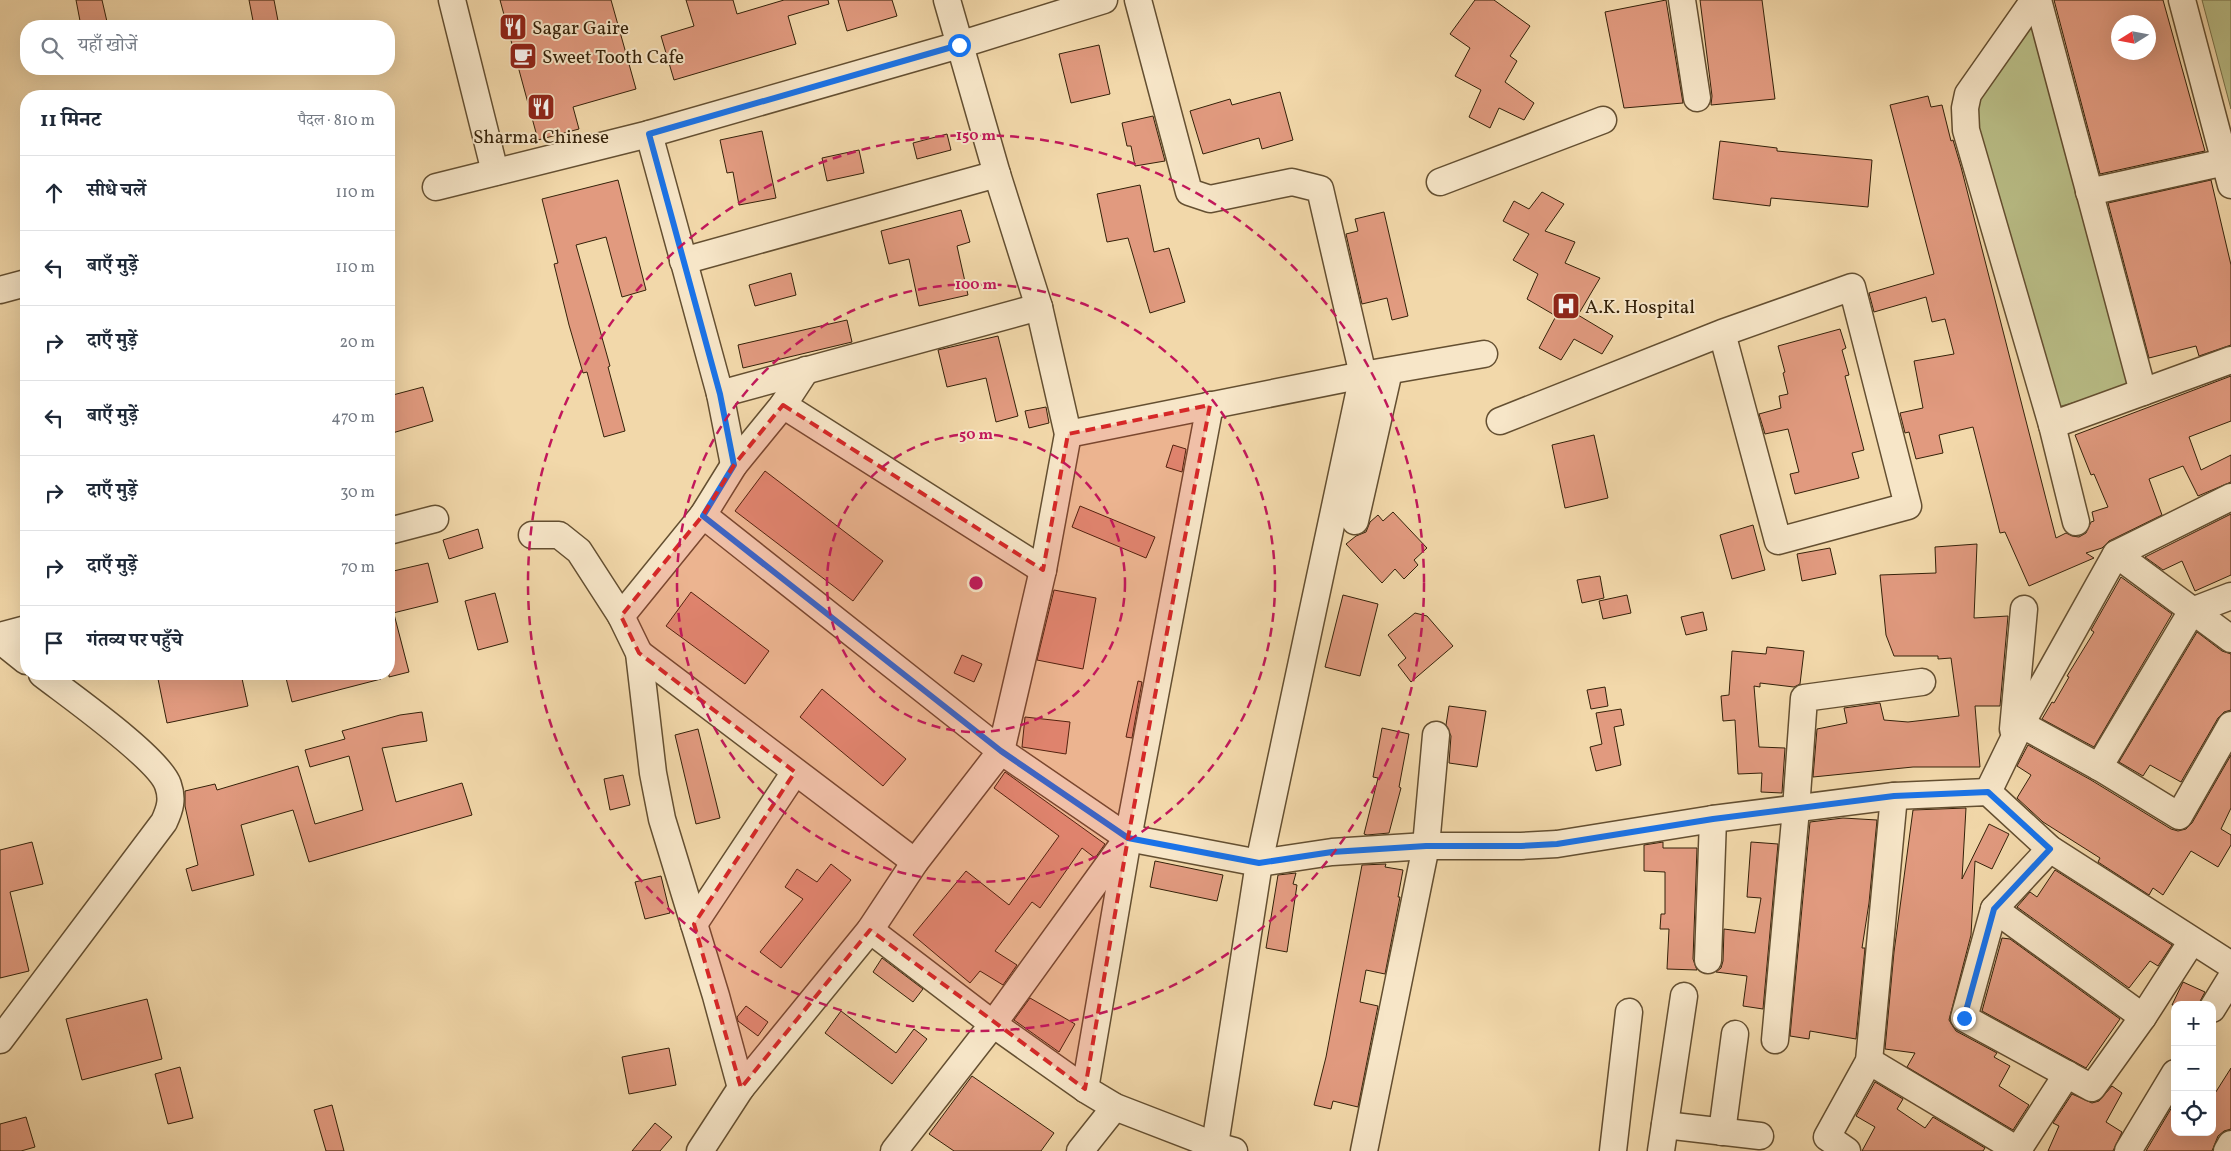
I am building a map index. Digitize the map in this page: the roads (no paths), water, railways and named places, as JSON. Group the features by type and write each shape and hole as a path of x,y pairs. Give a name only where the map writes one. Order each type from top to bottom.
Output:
{"street":[{"path":"452,0 495,172"},
{"path":"700,1151 741,1088 870,930 915,862 1001,751 1043,570 1068,434 1039,307 997,174 947,0"},
{"path":"436,187 649,134 959,45 1104,0"},
{"path":"870,930 993,1024 1085,1089 1115,1107 1221,1149 1259,863 1363,375 1320,189 1292,182 1210,199 1189,192 1138,0"},
{"path":"1682,0 1698,98"},
{"path":"2034,0 1968,94 1965,108 1966,130 2052,425 2076,522"},
{"path":"2038,0 2143,392"},
{"path":"2089,192 2228,173 2182,0"},
{"path":"1440,182 1603,120"},
{"path":"649,134 720,394 734,465"},
{"path":"683,261 997,174"},
{"path":"0,290 20,285"},
{"path":"1500,421 1722,333 1852,287 1908,506 1778,541 1722,333"},
{"path":"720,394 1039,307"},
{"path":"1068,434 1363,375 1484,354"},
{"path":"2052,425 2231,360"},
{"path":"621,616 703,516 734,465 783,405 806,370"},
{"path":"1355,521 1389,370"},
{"path":"783,405 1043,570"},
{"path":"1085,1089 1128,838 1210,405"},
{"path":"1988,792 2016,733 2116,554 2231,497"},
{"path":"703,516 1001,751 1128,838 1259,863 1332,852 1426,846 1557,844 1713,819 1894,796 1988,792 2050,849 2231,965"},
{"path":"395,529 435,519"},
{"path":"532,535 559,535 579,551 621,616 639,653 654,782 662,819 741,1088"},
{"path":"2116,554 2231,639"},
{"path":"2099,768 2192,611 2231,596"},
{"path":"2016,733 2024,609"},
{"path":"0,636 20,631"},
{"path":"0,640 20,656"},
{"path":"639,653 915,862"},
{"path":"0,1040 164,822 170,810 171,798 168,784 152,761 50,680"},
{"path":"1775,1040 1804,698 1922,682"},
{"path":"2016,733 2099,768 2180,816 2231,725"},
{"path":"1364,1151 1426,846 1436,735"},
{"path":"694,924 795,772"},
{"path":"1829,1146 1869,1061 1894,796"},
{"path":"1708,960 1713,819"},
{"path":"894,1151 993,1024 1128,838"},
{"path":"2050,849 1994,909 1964,1018 2092,1088 2143,1017 2192,941"},
{"path":"1994,909 2143,1017"},
{"path":"2216,1002 2231,978"},
{"path":"1661,1151 1684,996"},
{"path":"1614,1151 1630,1012"},
{"path":"1722,1132 1735,1034"},
{"path":"1869,1061 2019,1151 2067,1074"},
{"path":"2128,1151 2171,1080"},
{"path":"1080,1151 1115,1107"},
{"path":"1665,1125 1760,1136"},
{"path":"2227,1151 2231,1144"}],"place":[{"name":"Sagar Gaire","path":"513,27"},
{"name":"Sweet Tooth Cafe","path":"523,56"},
{"name":"Sharma Chinese","path":"541,107"},
{"name":"A.K. Hospital","path":"1566,306"}]}
